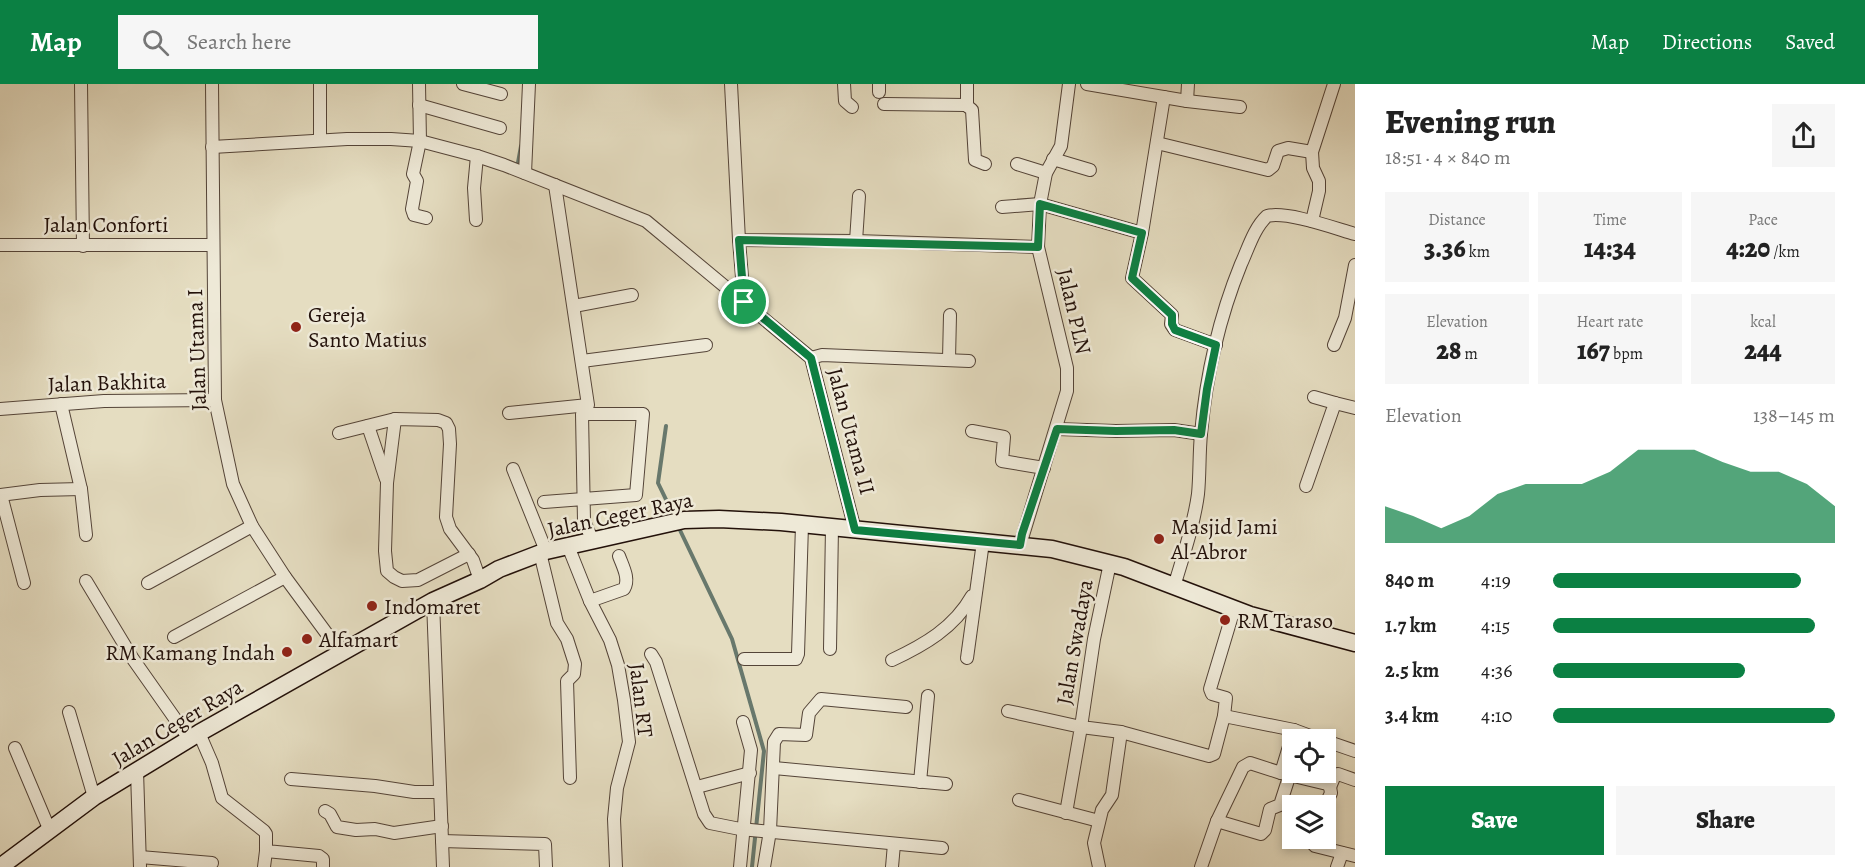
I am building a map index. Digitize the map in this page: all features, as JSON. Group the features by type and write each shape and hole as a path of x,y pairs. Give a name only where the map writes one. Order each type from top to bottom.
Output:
{"main road":[{"name":"Jalan Ceger Raya","path":"0,867 94,797 194,737 433,601 500,569 542,553 592,539 684,520 719,519 831,527 1020,545 1073,553 1110,563 1234,609 1355,643"}],"street":[{"path":"81,84 83,246"},
{"name":"Jalan Utama I","path":"212,84 215,400 233,484 252,526 285,577 340,653"},
{"path":"320,84 320,140"},
{"path":"419,84 420,141 413,174 417,181 412,209 414,215 426,218"},
{"path":"463,84 501,94"},
{"path":"522,172 529,84"},
{"path":"731,84 744,302"},
{"path":"844,84 845,101 852,108"},
{"path":"967,106 968,84"},
{"name":"Jalan PLN","path":"1020,545 1067,391 1067,368 1038,247 1040,204 1046,173 1061,146 1069,84"},
{"path":"1087,84 1187,101 1240,107"},
{"path":"1187,101 1188,84"},
{"path":"1312,221 1319,182 1313,168 1312,152 1334,84"},
{"path":"1164,97 1142,233 1132,278 1172,315 1175,330 1216,345"},
{"path":"884,104 967,106 972,110 975,160 984,164"},
{"path":"419,105 500,128"},
{"name":"Jalan Utama II","path":"212,147 320,140 391,138 420,141 504,165 556,190 646,221 811,358 855,530"},
{"path":"1157,142 1268,170 1273,166 1278,151 1283,149 1312,152"},
{"path":"476,220 474,188 477,156"},
{"path":"1053,159 1090,170"},
{"path":"1017,164 1046,173"},
{"path":"509,413 588,405 586,360 574,306 556,190"},
{"path":"856,241 859,196"},
{"path":"1002,207 1040,204 1142,233"},
{"path":"1174,587 1192,527 1198,493 1201,434 1216,345 1234,281 1251,243 1264,219 1270,215 1312,221 1355,234"},
{"path":"739,240 1038,247"},
{"name":"Jalan Conforti","path":"0,245 212,245"},
{"path":"1334,345 1344,321 1355,265"},
{"path":"574,306 632,295"},
{"path":"949,359 950,315"},
{"path":"586,360 706,345"},
{"path":"811,358 822,355 969,361"},
{"path":"1314,397 1355,408"},
{"name":"Jalan Bakhita","path":"0,409 104,401 215,400"},
{"path":"1306,486 1335,403"},
{"path":"61,404 81,489 86,535"},
{"path":"544,502 583,500 636,495 643,414 582,414 583,500 584,521 592,539"},
{"path":"395,419 387,483 385,562 387,571 402,580 418,580 469,554"},
{"path":"339,433 395,419 438,420 446,423 449,429 450,444 446,517 450,529 469,554 480,580"},
{"path":"368,426 387,483"},
{"path":"1057,429 1174,430 1201,434"},
{"path":"972,431 1004,437 1002,461 1044,468"},
{"path":"513,469 542,553 557,623 567,639 575,664 574,674 567,681 570,778"},
{"path":"24,583 1,495 40,490 81,489"},
{"path":"744,659 796,659 802,525"},
{"path":"148,583 252,526"},
{"path":"830,649 831,527"},
{"path":"967,658 983,542"},
{"name":"Jalan RT","path":"568,546 590,601 604,625 618,665 628,729 629,742 617,788 614,819 616,867"},
{"path":"590,601 624,589 627,585 619,556"},
{"name":"Jalan Swadaya","path":"1110,563 1094,639 1081,726 1121,732 1212,756 1224,716"},
{"path":"174,637 285,577"},
{"path":"87,580 133,659 212,763 222,798 266,834 264,867"},
{"path":"891,660 917,648 954,622 975,592"},
{"path":"433,601 442,867"},
{"path":"1234,609 1210,688 1212,694 1226,698 1224,716 1289,729"},
{"path":"651,654 656,662 704,814 710,823 747,829 942,848"},
{"path":"920,782 928,696"},
{"path":"764,867 776,738 779,734 806,735 809,714 821,699 906,707"},
{"path":"1008,711 1081,726 1066,813"},
{"path":"69,712 94,797"},
{"path":"741,867 747,829 751,750 743,722"},
{"path":"1099,867 1094,846 1103,807 1112,795 1121,732"},
{"path":"1336,744 1355,751"},
{"path":"15,748 50,831"},
{"path":"1201,867 1217,821 1246,764 1250,763 1282,773"},
{"path":"774,768 946,784"},
{"path":"137,771 140,862 212,863"},
{"path":"697,787 750,773"},
{"path":"1329,795 1335,775 1355,780"},
{"path":"291,779 375,786 414,792 440,792"},
{"path":"1217,821 1261,834 1265,830 1270,808 1280,805 1284,783"},
{"path":"1323,783 1330,787"},
{"path":"1019,800 1099,821"},
{"path":"325,811 330,814 338,826 351,830 375,829 394,833 442,826"},
{"path":"442,841 545,844 546,867"},
{"path":"892,867 894,844"},
{"path":"1328,849 1355,856"},
{"path":"266,851 317,855 323,859 323,867"},
{"path":"1336,867 1342,853"}],"waterway":[{"path":"517,168 521,146"},
{"path":"666,426 658,483 674,516"},
{"path":"678,526 732,639 764,751 752,867"}],"place":[{"name":"Gereja Santo Matius","path":"296,327"},
{"name":"Masjid Jami Al-Abror","path":"1159,539"},
{"name":"Indomaret","path":"372,606"},
{"name":"RM Taraso","path":"1225,620"},
{"name":"Alfamart","path":"307,639"},
{"name":"RM Kamang Indah","path":"287,652"}],"route":[{"path":"1040,204 1086,216 1142,233 1132,278 1172,315 1175,330 1216,345 1201,434 1174,430 1057,429 1020,545 855,530 811,358 744,302 739,240 1038,247 1040,204"}]}
